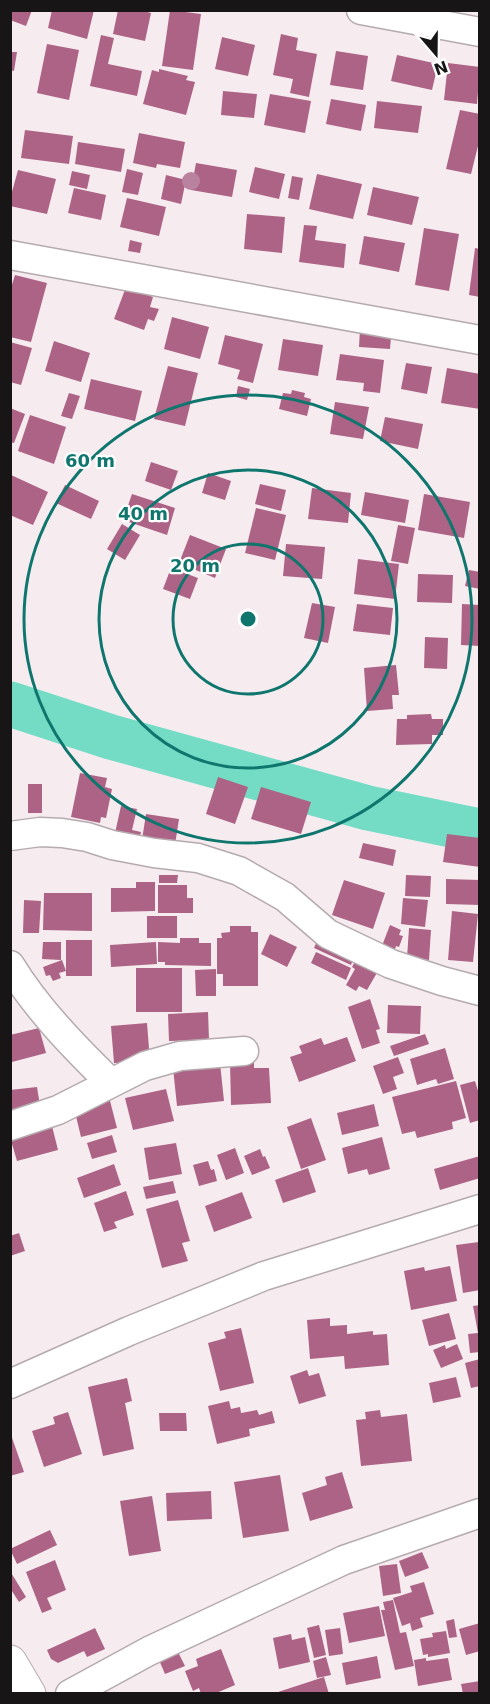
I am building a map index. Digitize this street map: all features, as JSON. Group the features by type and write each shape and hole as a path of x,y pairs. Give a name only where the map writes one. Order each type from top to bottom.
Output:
{"street":[{"path":"361,10 480,32"},
{"path":"10,255 480,340"},
{"path":"10,836 62,832 87,837 112,846 198,858 239,871 285,897 328,934 391,964 480,991"},
{"path":"10,965 52,1021 110,1082"},
{"path":"10,1126 58,1110 145,1066 180,1056 244,1052"},
{"path":"10,1384 129,1331 264,1276 480,1209"},
{"path":"70,1694 149,1651 344,1560 480,1513"},
{"path":"10,1662 30,1694"}],"building":[{"path":"10,10 32,10 26,26 10,20"},
{"path":"52,10 94,10 87,39 48,28"},
{"path":"118,10 141,10 151,13 145,41 113,34"},
{"path":"170,10 201,14 193,70 162,66"},
{"path":"281,34 298,38 296,50 317,54 309,97 290,93 293,79 273,75"},
{"path":"101,35 114,38 108,64 142,71 137,96 90,86"},
{"path":"222,37 255,45 248,76 215,69"},
{"path":"47,44 79,50 69,100 37,93"},
{"path":"336,51 368,56 363,90 330,85"},
{"path":"10,52 17,52 14,71 10,70"},
{"path":"397,55 438,64 432,90 391,81"},
{"path":"448,63 480,67 477,104 444,100"},
{"path":"159,69 188,76 186,80 195,82 186,115 143,104 152,70 159,72"},
{"path":"223,91 257,94 254,118 221,115"},
{"path":"270,94 311,101 305,133 264,125"},
{"path":"331,99 366,105 361,131 326,124"},
{"path":"377,101 422,106 418,133 374,128"},
{"path":"460,110 480,114 480,138 471,174 446,169"},
{"path":"25,130 73,136 69,164 21,158"},
{"path":"139,133 185,142 180,168 157,164 156,168 133,163"},
{"path":"78,142 125,149 121,172 75,164"},
{"path":"196,163 237,170 232,197 191,190"},
{"path":"255,167 285,174 279,199 249,192"},
{"path":"127,169 143,173 138,195 122,192"},
{"path":"18,170 56,179 47,214 10,206"},
{"path":"72,171 90,175 87,189 69,185"},
{"path":"317,174 362,184 353,219 309,209"},
{"path":"166,175 186,180 181,204 161,199"},
{"path":"292,176 303,178 299,200 288,198"},
{"path":"373,187 419,197 412,225 367,215"},
{"path":"74,188 106,195 101,220 68,213"},
{"path":"127,198 166,207 159,236 120,227"},
{"path":"247,214 285,217 282,253 244,249"},
{"path":"304,225 317,226 315,240 346,244 344,268 299,262"},
{"path":"424,228 459,234 449,291 415,285"},
{"path":"364,236 405,243 399,272 359,264"},
{"path":"130,240 142,243 140,253 128,251"},
{"path":"475,248 480,249 480,297 469,295"},
{"path":"15,275 47,283 31,342 10,337 10,291"},
{"path":"126,287 153,297 150,307 159,309 154,321 148,319 144,330 114,319"},
{"path":"172,317 209,327 200,359 164,349"},
{"path":"360,329 378,330 377,336 391,337 390,349 359,347"},
{"path":"225,335 263,344 253,383 237,379 240,370 218,364"},
{"path":"283,339 323,345 318,376 278,370"},
{"path":"54,341 90,353 81,382 45,371"},
{"path":"10,342 32,348 21,385 10,382"},
{"path":"340,354 384,360 380,393 363,391 364,383 336,380"},
{"path":"406,363 432,367 427,394 401,389"},
{"path":"168,366 198,373 185,426 154,419"},
{"path":"447,368 480,374 480,409 441,403"},
{"path":"91,379 142,391 135,421 84,409"},
{"path":"238,386 250,389 247,400 236,397"},
{"path":"292,390 305,393 304,397 311,399 307,416 279,409 283,393 291,394"},
{"path":"69,393 80,396 72,419 61,416"},
{"path":"335,402 369,407 363,439 330,434"},
{"path":"10,408 25,414 14,443 10,442"},
{"path":"30,415 66,427 54,464 18,451"},
{"path":"385,417 423,424 418,449 380,441"},
{"path":"151,462 178,471 171,490 145,481"},
{"path":"208,473 231,481 225,500 202,493"},
{"path":"11,475 48,492 33,525 10,515"},
{"path":"260,484 286,490 281,511 255,504"},
{"path":"65,485 99,501 91,519 56,503"},
{"path":"312,488 351,493 348,523 308,519"},
{"path":"365,492 409,500 405,523 361,515"},
{"path":"132,494 175,508 167,535 123,520"},
{"path":"424,494 470,502 464,538 418,530"},
{"path":"256,508 286,515 275,560 245,553"},
{"path":"122,524 140,535 125,560 107,549"},
{"path":"398,525 415,528 408,564 391,561"},
{"path":"190,535 226,549 215,578 179,563"},
{"path":"286,544 325,547 322,579 283,576"},
{"path":"358,559 399,564 395,599 354,594"},
{"path":"171,568 198,578 190,599 163,589"},
{"path":"469,570 480,572 480,589 465,586"},
{"path":"418,574 453,575 452,603 417,602"},
{"path":"312,603 335,607 328,643 304,638"},
{"path":"357,604 393,608 390,635 353,631"},
{"path":"462,604 480,605 480,646 461,645"},
{"path":"425,637 448,638 447,669 424,668"},
{"path":"396,665 399,695 392,695 393,709 367,711 364,668"},
{"path":"431,714 432,719 443,719 443,735 432,735 432,744 396,745 397,719 407,719 407,715"},
{"path":"80,773 107,778 105,787 112,789 106,818 101,817 100,823 71,817"},
{"path":"218,777 248,787 235,824 206,814"},
{"path":"28,784 42,784 42,813 28,813"},
{"path":"261,787 311,802 301,834 251,819"},
{"path":"121,806 137,809 132,830 141,832 137,847 113,842"},
{"path":"146,814 179,819 174,851 141,846"},
{"path":"447,834 480,838 480,867 443,862"},
{"path":"363,843 396,850 393,866 359,858"},
{"path":"159,875 178,875 177,883 159,883"},
{"path":"406,875 431,876 430,897 405,896"},
{"path":"446,879 480,880 480,905 446,904"},
{"path":"344,880 385,893 373,929 332,915"},
{"path":"136,882 155,882 155,911 111,912 111,888 136,888"},
{"path":"158,885 187,885 187,898 193,898 193,913 158,913"},
{"path":"44,893 92,893 92,931 43,930"},
{"path":"403,898 428,900 425,927 401,924"},
{"path":"24,900 41,901 39,933 23,933"},
{"path":"452,911 478,914 473,962 448,960"},
{"path":"147,916 177,916 177,938 147,938"},
{"path":"390,925 401,930 399,935 403,936 393,956 380,951"},
{"path":"230,926 251,926 251,932 258,932 258,986 223,986 223,974 217,974 217,938 222,938 221,933 230,932"},
{"path":"409,928 431,930 429,960 407,958"},
{"path":"270,934 297,947 287,967 261,954"},
{"path":"180,938 199,938 199,943 211,943 211,966 165,965 165,962 158,962 158,942 180,943"},
{"path":"318,939 355,955 351,965 314,948"},
{"path":"66,940 92,940 92,976 66,976"},
{"path":"43,942 61,942 61,960 42,959"},
{"path":"156,942 157,964 111,967 110,945"},
{"path":"316,952 351,968 346,980 311,963"},
{"path":"358,956 378,971 367,990 359,986 356,991 346,985 355,969 352,967"},
{"path":"62,960 66,971 59,973 61,978 53,981 50,975 46,976 43,967"},
{"path":"136,968 182,968 182,1012 136,1012"},
{"path":"216,969 216,996 196,996 195,970"},
{"path":"370,999 380,1029 376,1030 380,1043 362,1049 348,1007"},
{"path":"388,1005 421,1006 420,1034 387,1033"},
{"path":"208,1012 209,1040 169,1041 168,1014"},
{"path":"147,1023 150,1061 114,1063 111,1026"},
{"path":"39,1028 46,1053 12,1062 10,1035"},
{"path":"425,1034 429,1044 394,1056 390,1046"},
{"path":"347,1037 356,1061 299,1082 290,1057 302,1053 299,1046 321,1038 324,1045"},
{"path":"445,1048 454,1079 438,1084 436,1079 417,1085 410,1059"},
{"path":"398,1057 404,1073 393,1077 397,1089 383,1094 373,1066"},
{"path":"254,1061 254,1068 269,1068 271,1103 231,1105 230,1062"},
{"path":"220,1063 224,1101 177,1106 173,1068"},
{"path":"456,1081 466,1118 452,1122 453,1129 417,1138 415,1131 402,1134 392,1097"},
{"path":"475,1081 480,1097 480,1120 470,1123 460,1085"},
{"path":"37,1087 41,1112 10,1116 10,1090"},
{"path":"166,1089 174,1121 133,1130 125,1098"},
{"path":"109,1097 117,1128 81,1137 75,1112"},
{"path":"374,1104 379,1126 342,1135 337,1113"},
{"path":"311,1118 326,1160 301,1169 287,1127"},
{"path":"52,1126 58,1150 17,1161 10,1137"},
{"path":"112,1135 117,1152 92,1159 87,1143"},
{"path":"382,1137 390,1169 369,1175 367,1169 348,1174 342,1148"},
{"path":"176,1143 182,1174 149,1180 144,1148"},
{"path":"235,1148 244,1173 226,1180 217,1155"},
{"path":"260,1149 270,1168 252,1175 244,1156"},
{"path":"480,1156 480,1178 440,1190 434,1169"},
{"path":"208,1161 211,1170 214,1169 217,1181 199,1186 193,1165"},
{"path":"114,1164 121,1185 84,1198 77,1178"},
{"path":"308,1168 316,1192 283,1203 275,1180"},
{"path":"173,1181 176,1193 146,1199 143,1187"},
{"path":"126,1191 134,1215 114,1222 117,1228 104,1232 94,1203"},
{"path":"242,1192 252,1218 214,1232 205,1206"},
{"path":"178,1200 190,1241 182,1243 188,1261 162,1268 146,1209"},
{"path":"19,1233 25,1251 10,1256 10,1236"},
{"path":"479,1242 480,1290 463,1293 456,1245"},
{"path":"450,1266 457,1301 411,1310 404,1271 424,1267 425,1271"},
{"path":"480,1305 480,1352 470,1353 468,1334 478,1333 473,1306"},
{"path":"449,1313 456,1339 429,1346 422,1320"},
{"path":"330,1318 330,1326 347,1325 347,1334 373,1331 373,1335 387,1334 389,1365 345,1369 344,1356 310,1359 307,1320"},
{"path":"241,1328 254,1383 220,1391 208,1343 226,1338 224,1332"},
{"path":"457,1344 463,1359 441,1368 433,1350 445,1345 446,1349"},
{"path":"480,1359 480,1386 471,1388 465,1363"},
{"path":"307,1370 309,1376 319,1373 326,1396 299,1404 290,1376"},
{"path":"456,1377 461,1397 433,1403 429,1383"},
{"path":"127,1378 132,1401 125,1403 134,1449 103,1456 88,1387"},
{"path":"229,1401 231,1409 240,1407 241,1413 257,1410 259,1415 272,1411 275,1423 249,1429 250,1436 217,1444 208,1406"},
{"path":"380,1410 381,1417 407,1414 412,1461 361,1466 356,1420 366,1419 365,1412"},
{"path":"68,1412 82,1454 44,1467 32,1431 55,1424 53,1417"},
{"path":"159,1413 186,1413 187,1431 160,1431"},
{"path":"10,1432 24,1472 10,1476"},
{"path":"342,1472 353,1508 310,1521 302,1493 327,1485 325,1477"},
{"path":"280,1475 289,1531 243,1538 234,1482"},
{"path":"211,1491 212,1519 167,1521 166,1493"},
{"path":"152,1496 161,1551 129,1556 120,1501"},
{"path":"50,1530 57,1545 17,1564 10,1549"},
{"path":"422,1552 429,1568 405,1577 399,1561"},
{"path":"55,1560 66,1590 47,1598 52,1609 42,1613 26,1572"},
{"path":"397,1564 401,1593 383,1596 379,1566"},
{"path":"10,1571 26,1597 19,1602 10,1588"},
{"path":"424,1582 434,1614 420,1618 423,1627 412,1631 410,1623 402,1626 393,1598 412,1592 410,1586"},
{"path":"393,1600 400,1633 406,1632 414,1666 395,1670 381,1610 385,1610 383,1602"},
{"path":"379,1606 385,1636 349,1643 343,1613"},
{"path":"454,1619 457,1637 449,1638 446,1621"},
{"path":"480,1623 480,1651 466,1655 459,1629"},
{"path":"319,1625 326,1655 314,1658 307,1628"},
{"path":"95,1628 105,1649 87,1657 84,1651 58,1663 51,1659 47,1650"},
{"path":"340,1628 343,1654 329,1656 325,1630"},
{"path":"446,1631 450,1653 428,1657 428,1654 423,1655 420,1639 433,1637 432,1633"},
{"path":"291,1634 292,1640 305,1637 310,1662 279,1669 273,1638"},
{"path":"221,1649 235,1685 214,1694 201,1694 199,1688 193,1691 185,1671 198,1666 196,1659"},
{"path":"178,1652 185,1666 165,1674 159,1660"},
{"path":"377,1656 381,1678 346,1685 342,1663"},
{"path":"326,1657 331,1675 317,1678 313,1661"},
{"path":"426,1658 426,1661 448,1658 452,1680 418,1686 414,1660"},
{"path":"324,1677 329,1694 275,1694 275,1693"},
{"path":"480,1681 480,1694 463,1694 461,1684"}],"waterway":[{"path":"10,704 111,737 368,808 480,831"}]}
